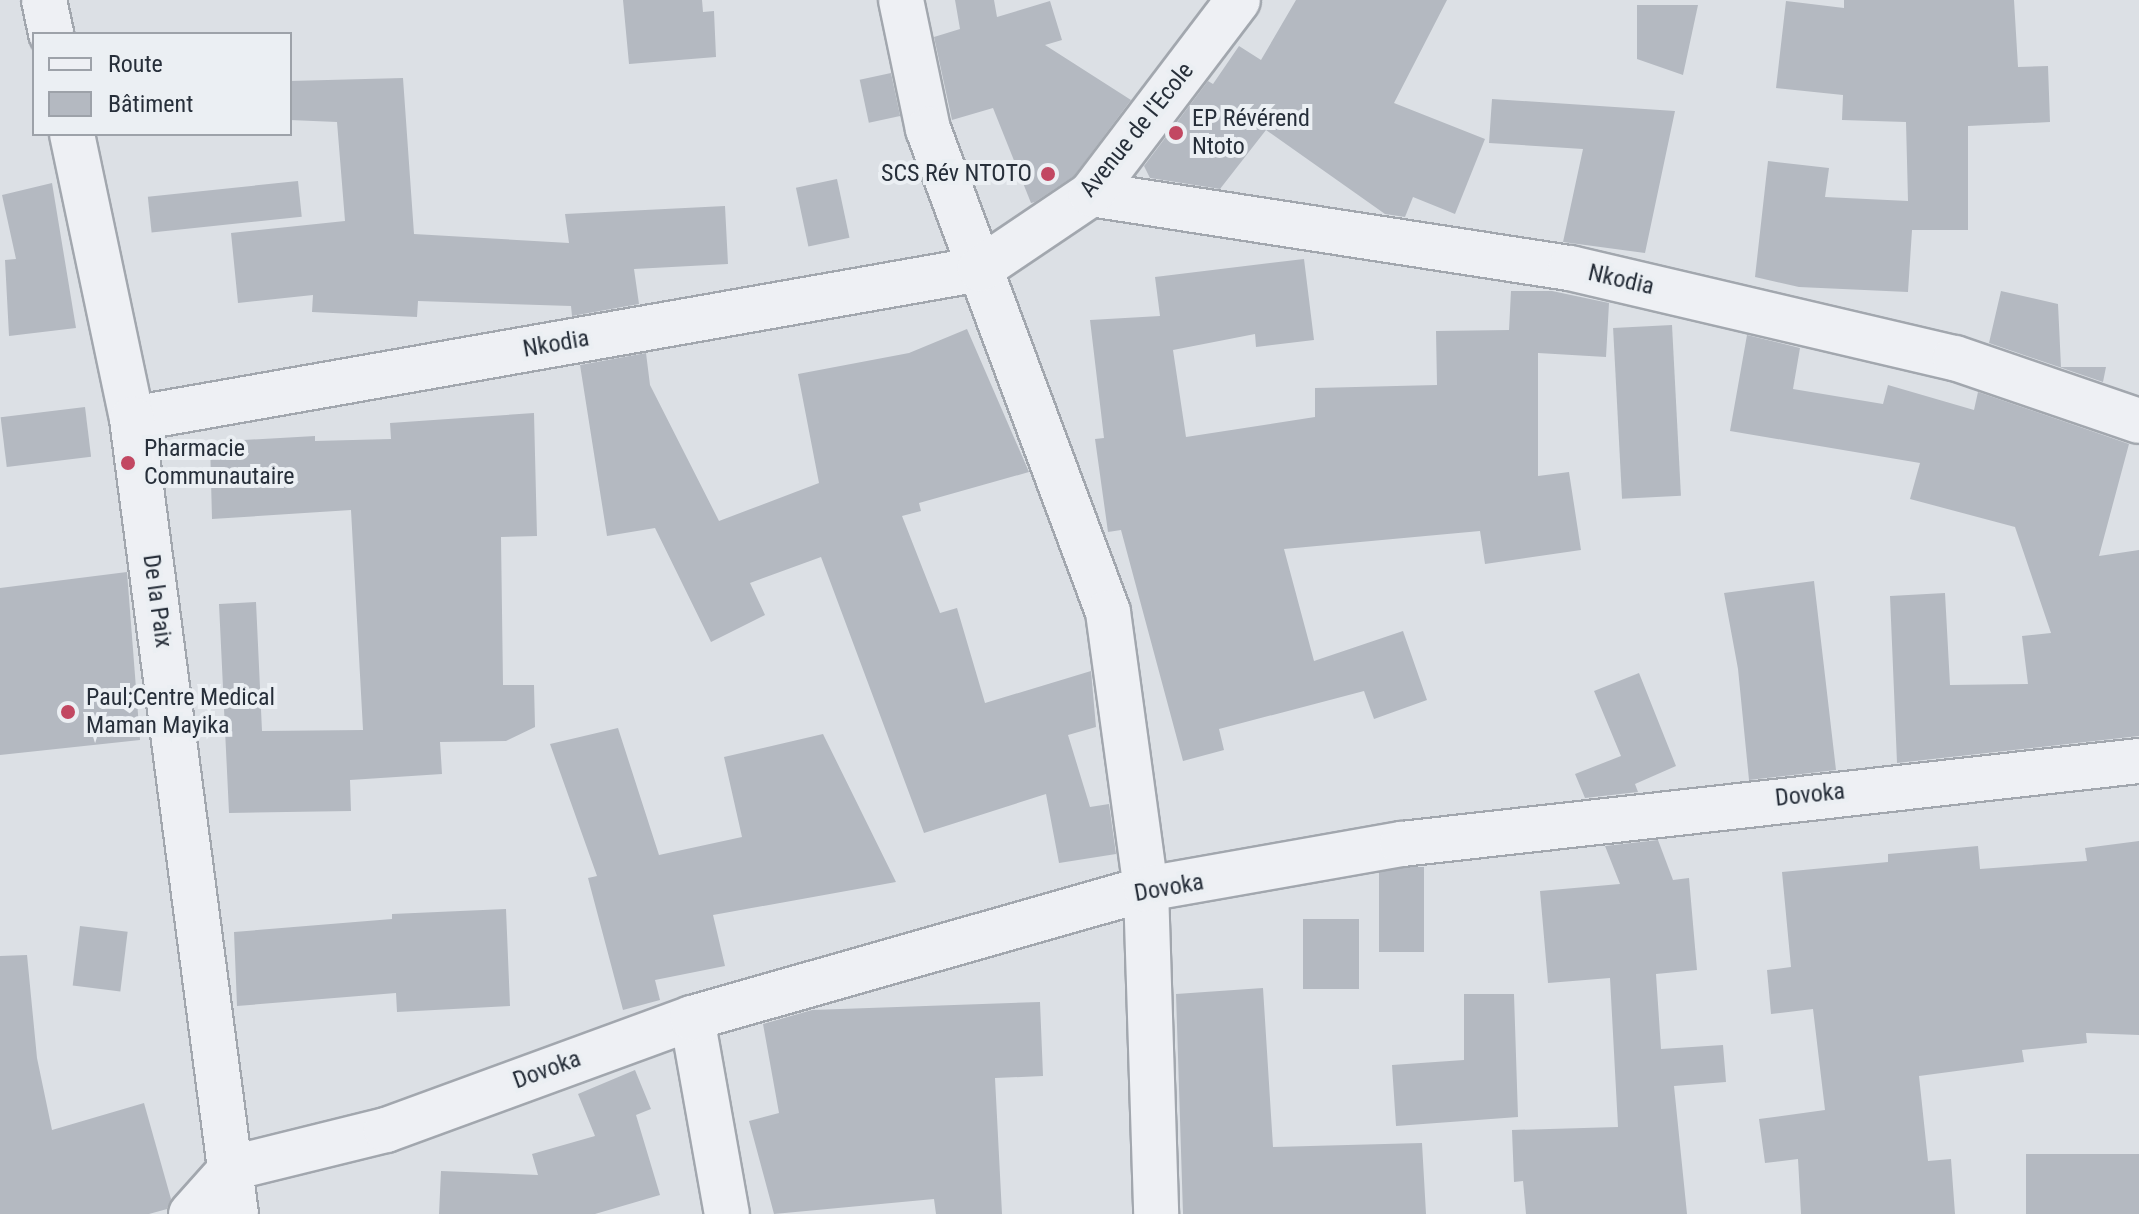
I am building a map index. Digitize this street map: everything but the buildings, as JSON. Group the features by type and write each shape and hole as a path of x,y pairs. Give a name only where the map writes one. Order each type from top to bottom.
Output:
{"street":[{"path":"44,0 51,32"},
{"path":"901,0 928,129 1108,612 1146,889 1156,1214"},
{"name":"Avenue de l'Ecole","path":"980,269 1091,194 1238,0"},
{"name":"De la Paix","path":"72,136 132,419 236,1214"},
{"name":"Nkodia","path":"1091,194 1570,268 1955,358 2139,421"},
{"name":"Nkodia","path":"132,419 980,269"},
{"name":"Dovoka","path":"232,1168 386,1130 692,1018 1146,889 1525,828 2139,761"},
{"path":"692,1018 727,1214"},
{"path":"191,1214 232,1168"}],"place":[{"name":"EP Révérend Ntoto","path":"1176,133"},
{"name":"SCS Rév NTOTO","path":"1048,174"},
{"name":"Pharmacie Communautaire","path":"128,463"},
{"name":"Paul;Centre Medical Maman Mayika","path":"68,712"}]}
